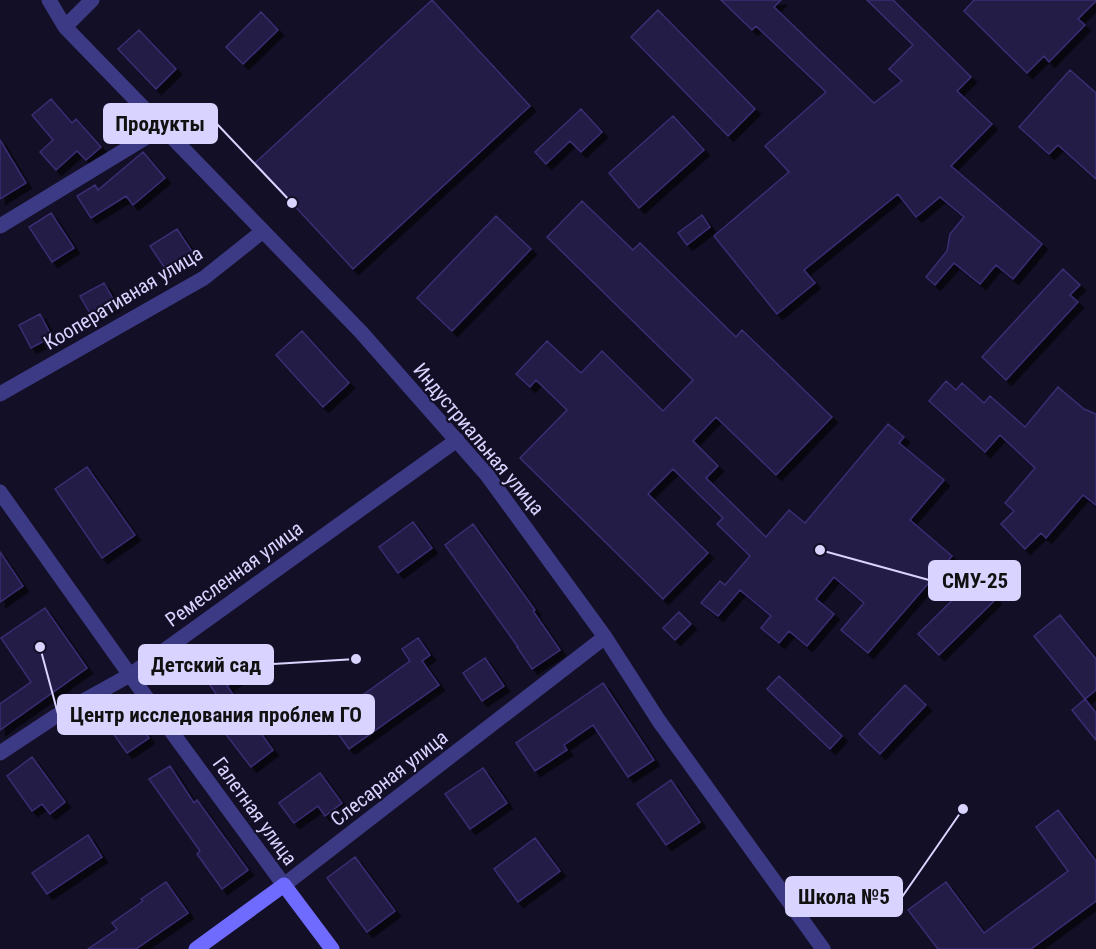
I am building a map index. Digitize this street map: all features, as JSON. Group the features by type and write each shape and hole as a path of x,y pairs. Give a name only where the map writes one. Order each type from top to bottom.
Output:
{"street":[{"name":"Индустриальная улица","path":"49,0 65,27 361,332 488,476 606,637 659,721 823,949"},
{"path":"65,27 92,0"},
{"path":"0,226 163,127"},
{"name":"Кооперативная улица","path":"0,394 204,278 263,231"},
{"name":"Ремесленная улица","path":"0,753 56,716 130,675 457,440"},
{"name":"Галетная улица","path":"0,492 130,675 332,949"},
{"name":"Слесарная улица","path":"196,949 284,885 606,637"}],"building":[{"path":"432,0 530,106 353,269 255,163"},
{"path":"721,0 781,0 774,7 874,103 902,81 889,69 913,45 867,0 893,0 971,77 957,91 992,124 951,166 1042,244 1013,279 996,265 980,284 954,263 935,285 926,277 947,251 950,234 964,217 940,197 916,217 898,194 804,270 815,283 777,314 714,236 789,172 765,146 826,92 756,26 752,30"},
{"path":"974,0 1096,1 1078,19 1085,25 1049,62 1044,56 1027,73 964,11"},
{"path":"658,10 755,109 728,136 631,37"},
{"path":"261,12 278,30 243,64 226,47"},
{"path":"139,30 176,69 156,89 118,49"},
{"path":"1070,70 1096,93 1096,179 1058,145 1049,154 1019,127"},
{"path":"51,99 72,123 76,119 101,147 86,160 77,151 56,170 40,152 53,140 32,115"},
{"path":"581,109 602,132 581,152 570,141 546,164 535,152"},
{"path":"673,116 704,150 639,208 609,173"},
{"path":"0,140 26,183 0,199"},
{"path":"143,152 165,178 133,205 126,196 91,218 77,196 95,185 98,190"},
{"path":"582,201 633,250 640,243 736,337 742,330 832,417 776,475 716,417 693,441 718,466 706,478 766,537 789,510 805,523 888,424 904,437 899,443 944,480 910,520 952,556 868,653 841,630 864,603 834,577 816,599 834,614 807,646 789,631 779,643 761,628 771,616 740,590 718,616 701,603 720,581 725,585 750,556 717,524 723,518 673,469 648,494 708,553 663,599 520,458 567,410 536,380 530,387 516,374 547,341 581,373 602,351 663,411 693,380 547,237"},
{"path":"51,213 74,248 52,262 29,227"},
{"path":"702,215 710,227 687,245 678,233"},
{"path":"496,216 531,249 452,331 417,298"},
{"path":"177,229 193,253 166,270 150,246"},
{"path":"1063,269 1080,285 1070,295 1078,302 1006,380 982,357"},
{"path":"104,283 116,304 92,317 80,296"},
{"path":"40,314 52,337 31,348 19,325"},
{"path":"302,331 349,383 323,407 276,355"},
{"path":"946,381 956,390 962,383 984,403 990,396 1025,427 1058,387 1084,409 1096,414 1096,505 1083,495 1046,538 1041,533 1025,549 1001,524 1014,511 1005,503 1035,468 1000,435 985,452 929,401"},
{"path":"87,467 135,535 102,558 55,489"},
{"path":"413,522 432,548 398,573 379,547"},
{"path":"473,524 535,610 533,611 560,650 532,669 445,545"},
{"path":"0,552 23,586 0,602"},
{"path":"975,578 996,599 939,655 918,634"},
{"path":"45,608 87,668 0,730 0,704 31,682 1,638"},
{"path":"679,612 691,624 675,640 663,628"},
{"path":"1060,615 1096,659 1096,690 1085,699 1034,636"},
{"path":"418,638 430,655 422,661 439,685 349,749 332,725 323,730 311,714 327,702 336,714 410,661 402,649"},
{"path":"214,647 237,679 227,686 273,750 251,767 211,715 224,705 193,661"},
{"path":"485,658 504,686 482,701 463,673"},
{"path":"779,676 842,736 830,749 767,689"},
{"path":"603,683 654,760 628,777 593,725 564,745 567,750 535,771 516,743"},
{"path":"905,685 926,705 880,754 859,734"},
{"path":"1085,699 1096,713 1096,740 1072,710"},
{"path":"133,714 149,738 127,753 110,729"},
{"path":"32,757 65,802 50,814 42,804 32,811 7,776"},
{"path":"170,766 194,803 197,800 248,870 222,889 197,854 200,851 149,779"},
{"path":"483,768 507,803 470,829 445,794"},
{"path":"320,773 342,803 325,816 318,806 294,823 279,803"},
{"path":"671,780 700,822 666,845 637,804"},
{"path":"1058,810 1096,861 1096,901 1031,949 938,949 908,910 946,882 984,933 1068,871 1036,827"},
{"path":"88,835 102,857 47,894 32,873"},
{"path":"535,838 560,871 518,902 494,869"},
{"path":"355,857 395,911 367,932 327,878"},
{"path":"166,882 188,913 136,949 88,949 117,929 112,923"}],"place":[{"name":"Продукты","path":"292,203"},
{"name":"СМУ-25","path":"820,550"},
{"name":"Центр исследования проблем ГО","path":"40,647"},
{"name":"Детский сад","path":"356,659"},
{"name":"Школа №5","path":"963,809"}]}
